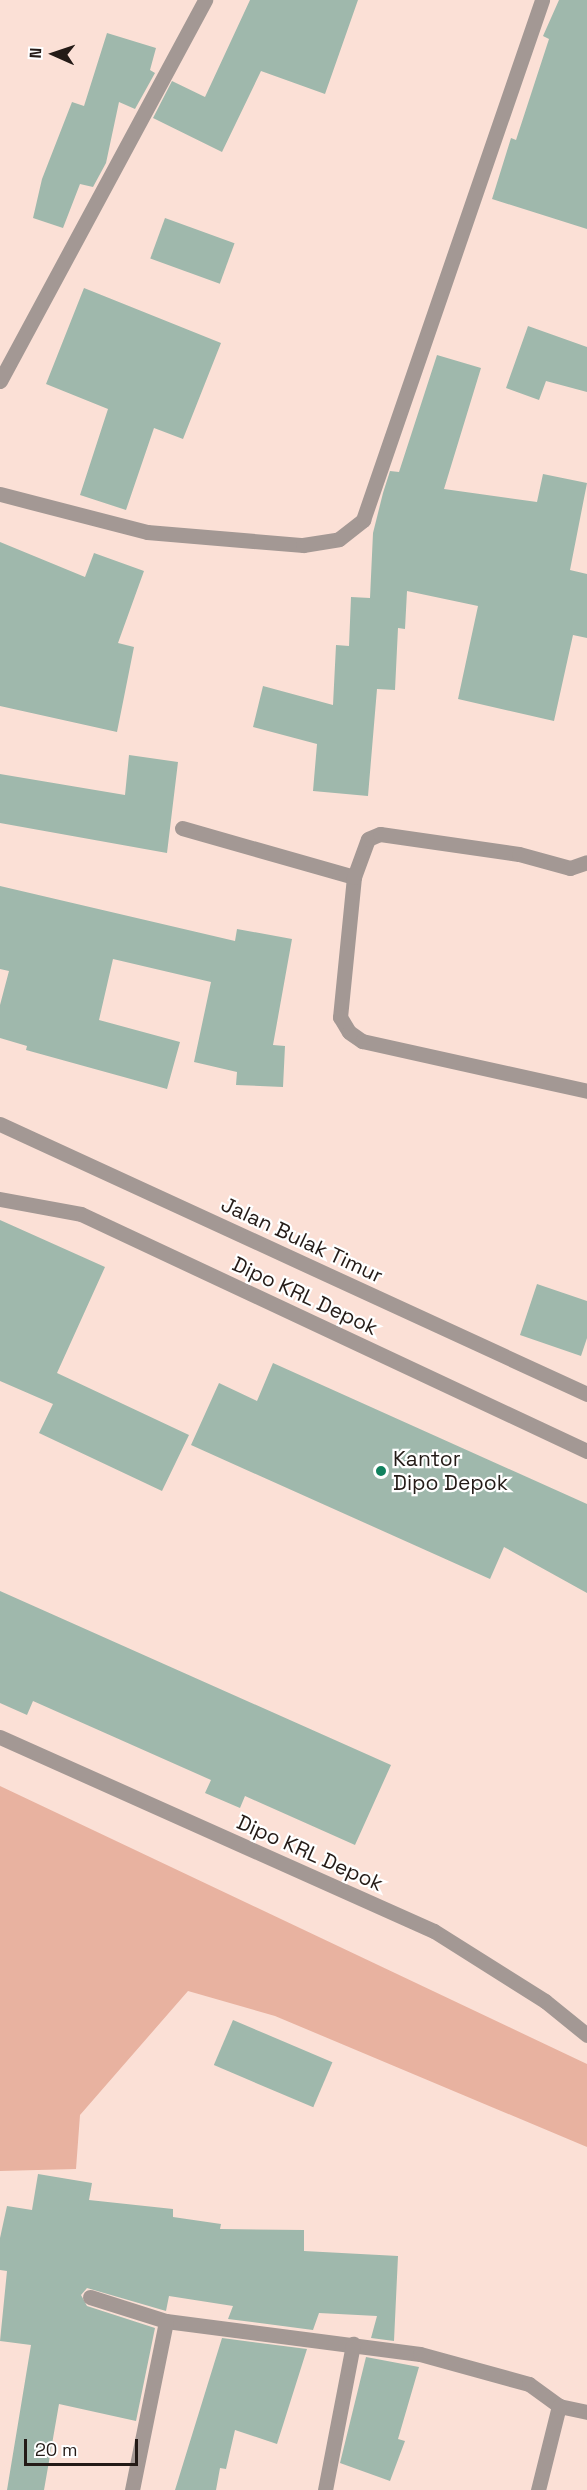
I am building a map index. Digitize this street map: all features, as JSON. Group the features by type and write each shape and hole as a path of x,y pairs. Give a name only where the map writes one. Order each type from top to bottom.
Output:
{"street":[{"path":"0,381 205,0"},
{"path":"0,494 147,532 303,545 339,539 363,520 542,0"},
{"path":"182,828 354,877"},
{"path":"587,862 570,868 519,854 380,834 368,839 354,877 340,1017 349,1032 362,1041 587,1091"},
{"name":"Jalan Bulak Timur","path":"0,1124 587,1394"},
{"name":"Dipo KRL Depok","path":"0,1199 81,1214 587,1451"},
{"name":"Dipo KRL Depok","path":"0,1737 434,1931 544,2001 587,2035"},
{"path":"90,2296 166,2321 420,2354 529,2384 559,2406 587,2412"},
{"path":"132,2490 166,2321"},
{"path":"325,2490 353,2344"},
{"path":"538,2490 559,2406"}],"shaded area":[{"path":"0,1786 587,2064 587,2147 275,2016 188,1991 80,2115 76,2169 0,2171"}],"building":[{"path":"250,0 358,0 325,94 261,71 222,152 153,118 172,81 205,97"},
{"path":"559,0 587,0 587,229 492,199 511,138 516,140 549,39 543,36"},
{"path":"107,33 156,48 150,70 155,73 135,109 119,102 106,163 93,187 80,184 63,228 33,218 42,179 72,102 84,106"},
{"path":"165,218 235,243 220,284 150,258"},
{"path":"84,288 221,343 183,439 154,428 126,510 80,495 108,409 46,384"},
{"path":"528,326 587,347 587,392 546,381 539,400 506,388"},
{"path":"437,355 481,368 444,489 537,502 543,474 587,483 570,570 587,574 587,638 573,635 554,721 458,699 478,606 407,591 405,629 398,628 395,690 377,689 368,796 313,791 317,744 253,727 263,686 333,705 336,645 349,646 351,597 370,598 373,533 383,493 390,471 399,472"},
{"path":"0,542 85,577 94,553 144,571 118,643 134,647 117,732 0,706"},
{"path":"129,755 178,762 167,853 0,823 0,774 125,795"},
{"path":"0,886 235,941 237,929 292,939 273,1045 285,1046 283,1087 236,1085 237,1072 194,1062 211,982 113,959 99,1020 180,1042 167,1089 26,1050 27,1046 0,1038 0,1005 9,971 0,969"},
{"path":"0,1220 105,1267 57,1373 189,1435 162,1491 39,1433 53,1404 0,1381"},
{"path":"537,1284 587,1301 587,1338 581,1356 520,1335"},
{"name":"Kantor Dipo Depok","path":"273,1363 587,1504 587,1593 504,1547 490,1579 191,1445 219,1383 257,1401"},
{"path":"0,1591 391,1765 355,1845 245,1796 240,1808 205,1793 211,1780 33,1701 27,1715 0,1703"},
{"path":"233,2020 332,2062 313,2107 214,2065"},
{"path":"38,2174 92,2183 89,2200 173,2209 173,2217 221,2224 220,2229 304,2230 304,2251 398,2256 394,2341 371,2338 377,2316 319,2313 313,2330 228,2319 233,2306 169,2296 166,2311 87,2288 81,2295 87,2306 155,2328 136,2421 59,2404 44,2490 7,2490 31,2345 0,2341 7,2271 0,2270 0,2238 7,2206 32,2210"},
{"path":"222,2338 307,2349 277,2444 235,2430 226,2469 220,2468 216,2490 175,2490"},
{"path":"366,2357 419,2367 398,2439 405,2441 390,2481 340,2463"}],"place":[{"name":"Kantor Dipo Depok","path":"381,1471"}]}
